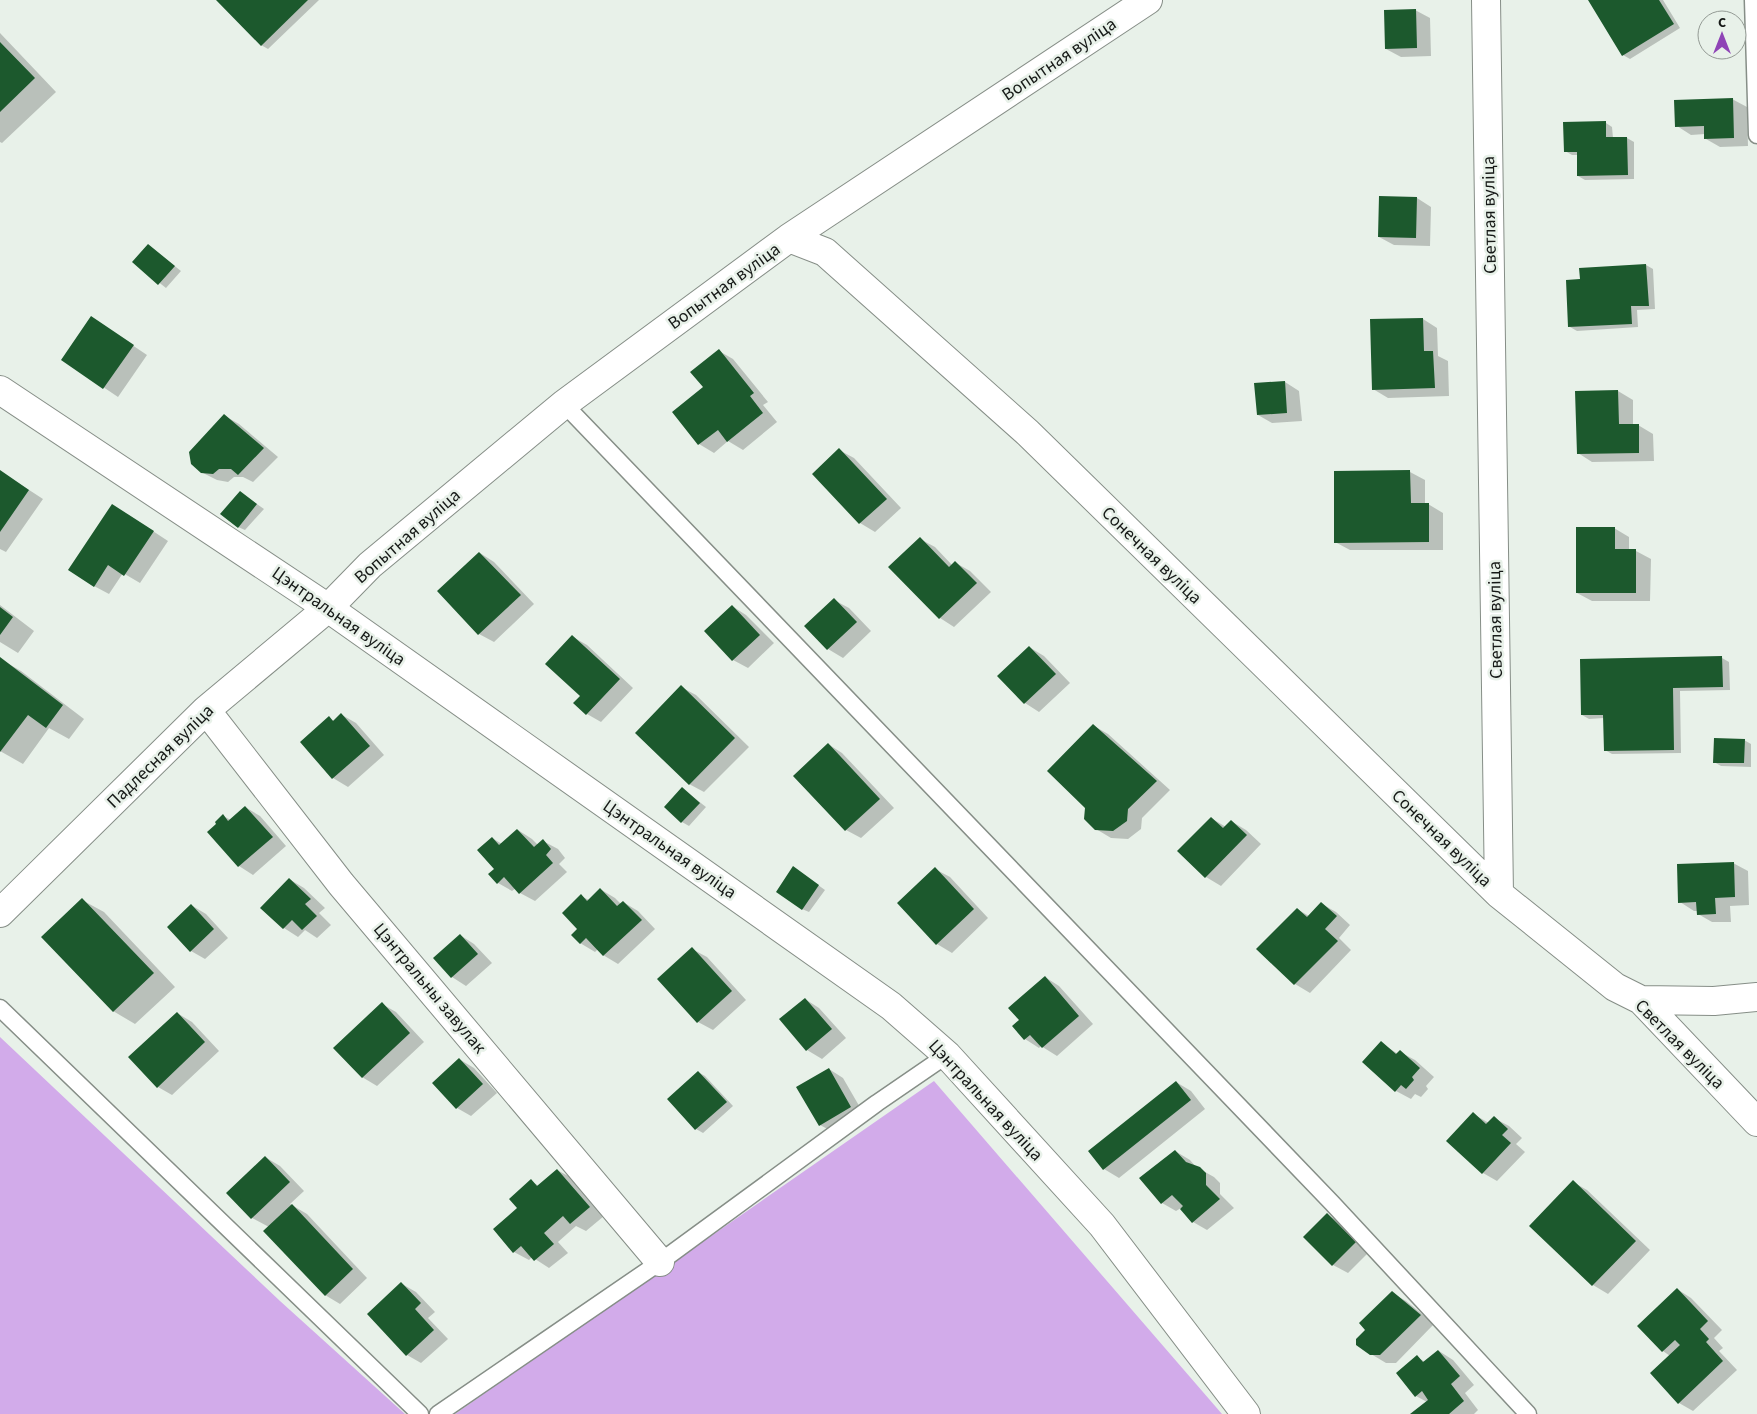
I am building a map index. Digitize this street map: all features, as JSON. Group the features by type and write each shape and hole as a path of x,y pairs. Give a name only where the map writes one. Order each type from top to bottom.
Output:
{"street":[{"name":"Вопытная вуліца","path":"328,608 370,565 564,404 789,238 1148,0"},
{"name":"Светлая вуліца","path":"1486,0 1499,894 1615,987 1641,1000 1757,1122"},
{"name":"Сонечная вуліца","path":"789,238 825,252 1028,433 1499,894"},
{"name":"Цэнтральная вуліца","path":"0,390 328,608 892,1006 947,1055 1102,1225 1246,1414"},
{"name":"Падлесная вуліца","path":"0,913 206,710 328,608"},
{"name":"Цэнтральны завулак","path":"206,710 341,884 660,1262"},
{"path":"1641,1000 1714,1001 1757,997"}],"lane":[{"path":"1753,0 1757,135"},
{"path":"564,404 1326,1196 1528,1414"},
{"path":"0,1008 420,1414"},
{"path":"438,1414 660,1262 877,1103 947,1055"}],"shaded area":[{"path":"0,1037 280,1301 405,1414 0,1414"},
{"path":"934,1081 1222,1414 455,1414"}],"building":[{"path":"216,0 308,0 261,46"},
{"path":"1588,0 1659,0 1674,24 1622,56"},
{"path":"1416,9 1417,48 1385,49 1384,10"},
{"path":"0,42 35,78 0,112"},
{"path":"1733,98 1734,138 1704,139 1704,126 1675,127 1674,100"},
{"path":"1606,121 1606,137 1627,137 1628,175 1577,176 1577,152 1564,152 1563,122"},
{"path":"1379,196 1417,197 1416,238 1378,237"},
{"path":"148,244 175,266 158,285 132,262"},
{"path":"1646,264 1649,306 1631,306 1632,324 1568,327 1566,280 1580,279 1579,268"},
{"path":"91,316 134,345 103,389 61,360"},
{"path":"1423,318 1424,351 1433,351 1435,388 1372,390 1370,319"},
{"path":"719,349 754,393 750,396 763,413 727,442 718,430 698,445 672,412 703,387 690,372"},
{"path":"1285,381 1287,413 1257,415 1254,383"},
{"path":"1618,390 1619,424 1639,424 1639,453 1577,454 1575,391"},
{"path":"224,414 264,448 238,475 231,469 219,469 213,474 201,473 191,464 189,452"},
{"path":"839,448 887,499 859,524 812,474"},
{"path":"0,470 29,490 0,532"},
{"path":"1410,470 1411,503 1429,503 1429,542 1334,543 1334,471"},
{"path":"240,491 257,504 238,528 220,514"},
{"path":"112,504 154,531 124,576 108,565 94,587 68,570"},
{"path":"1576,527 1615,527 1615,549 1636,549 1636,593 1576,593"},
{"path":"920,537 949,567 955,561 977,583 939,619 888,567"},
{"path":"479,552 521,595 478,635 437,591"},
{"path":"834,598 857,622 827,650 804,626"},
{"path":"732,605 760,635 732,661 704,631"},
{"path":"0,607 13,617 0,635"},
{"path":"572,635 620,679 586,715 573,703 580,696 545,664"},
{"path":"1029,646 1056,674 1024,704 997,676"},
{"path":"1722,656 1723,687 1673,688 1674,750 1604,751 1603,715 1581,715 1580,659"},
{"path":"0,657 63,705 46,728 28,715 0,752"},
{"path":"681,685 735,738 689,785 635,733"},
{"path":"341,713 370,746 332,779 300,742 329,716 333,721"},
{"path":"1093,724 1157,781 1128,809 1127,821 1113,831 1095,830 1084,819 1085,808 1047,771"},
{"path":"1714,738 1745,739 1744,763 1713,763"},
{"path":"828,743 880,799 845,831 793,776"},
{"path":"682,787 700,803 681,823 664,807"},
{"path":"245,806 273,837 238,867 207,832 223,814 228,821"},
{"path":"1211,817 1223,828 1231,820 1247,835 1205,878 1177,851"},
{"path":"517,829 534,847 543,839 551,849 546,855 553,863 519,894 504,877 497,884 488,874 494,869 477,850 492,837 499,845"},
{"path":"1734,862 1735,897 1715,898 1716,914 1697,915 1696,902 1678,903 1677,864"},
{"path":"793,866 819,885 802,910 776,892"},
{"path":"935,867 974,909 936,945 897,903"},
{"path":"289,878 311,899 305,904 317,916 302,930 292,920 283,929 260,908"},
{"path":"600,888 617,906 623,901 642,920 603,956 586,938 580,944 571,935 577,929 562,913 581,894 587,901"},
{"path":"82,898 154,973 113,1012 41,937"},
{"path":"1321,902 1337,916 1325,929 1338,941 1294,985 1256,949 1297,908 1307,917"},
{"path":"191,904 214,929 190,952 167,927"},
{"path":"460,934 478,954 451,978 433,958"},
{"path":"692,947 732,991 697,1023 657,979"},
{"path":"1045,976 1079,1016 1042,1048 1030,1035 1024,1040 1012,1026 1019,1020 1008,1008"},
{"path":"805,998 832,1029 806,1051 779,1019"},
{"path":"382,1002 410,1033 362,1078 333,1048"},
{"path":"177,1012 205,1042 157,1088 128,1057"},
{"path":"1381,1041 1396,1054 1400,1050 1420,1068 1412,1077 1414,1080 1406,1089 1401,1085 1395,1092 1362,1062"},
{"path":"459,1058 483,1084 456,1109 432,1083"},
{"path":"829,1068 851,1107 819,1126 796,1087"},
{"path":"698,1071 727,1102 695,1130 667,1099"},
{"path":"1176,1081 1191,1100 1103,1170 1088,1151"},
{"path":"1473,1112 1486,1124 1494,1116 1508,1129 1502,1135 1511,1143 1482,1174 1446,1141"},
{"path":"1175,1150 1186,1162 1200,1167 1206,1173 1206,1185 1220,1199 1192,1223 1180,1209 1183,1206 1172,1195 1161,1204 1139,1178"},
{"path":"265,1156 290,1182 251,1219 226,1193"},
{"path":"557,1169 590,1207 570,1224 563,1216 544,1233 554,1244 534,1261 521,1246 513,1253 493,1229 517,1208 509,1199 531,1179 537,1186"},
{"path":"1573,1180 1636,1241 1592,1286 1529,1226"},
{"path":"292,1204 353,1269 325,1296 263,1231"},
{"path":"1327,1213 1356,1242 1332,1266 1303,1237"},
{"path":"401,1282 421,1303 415,1309 434,1330 406,1356 367,1314"},
{"path":"1677,1288 1708,1321 1700,1329 1709,1339 1706,1342 1723,1361 1678,1404 1650,1373 1680,1345 1675,1340 1662,1352 1637,1326"},
{"path":"1392,1291 1421,1315 1380,1355 1370,1355 1356,1345 1356,1339 1365,1330 1359,1323"},
{"path":"1438,1350 1460,1376 1451,1384 1464,1401 1449,1414 1410,1414 1428,1400 1422,1391 1415,1397 1396,1373 1417,1355 1423,1362"}]}
